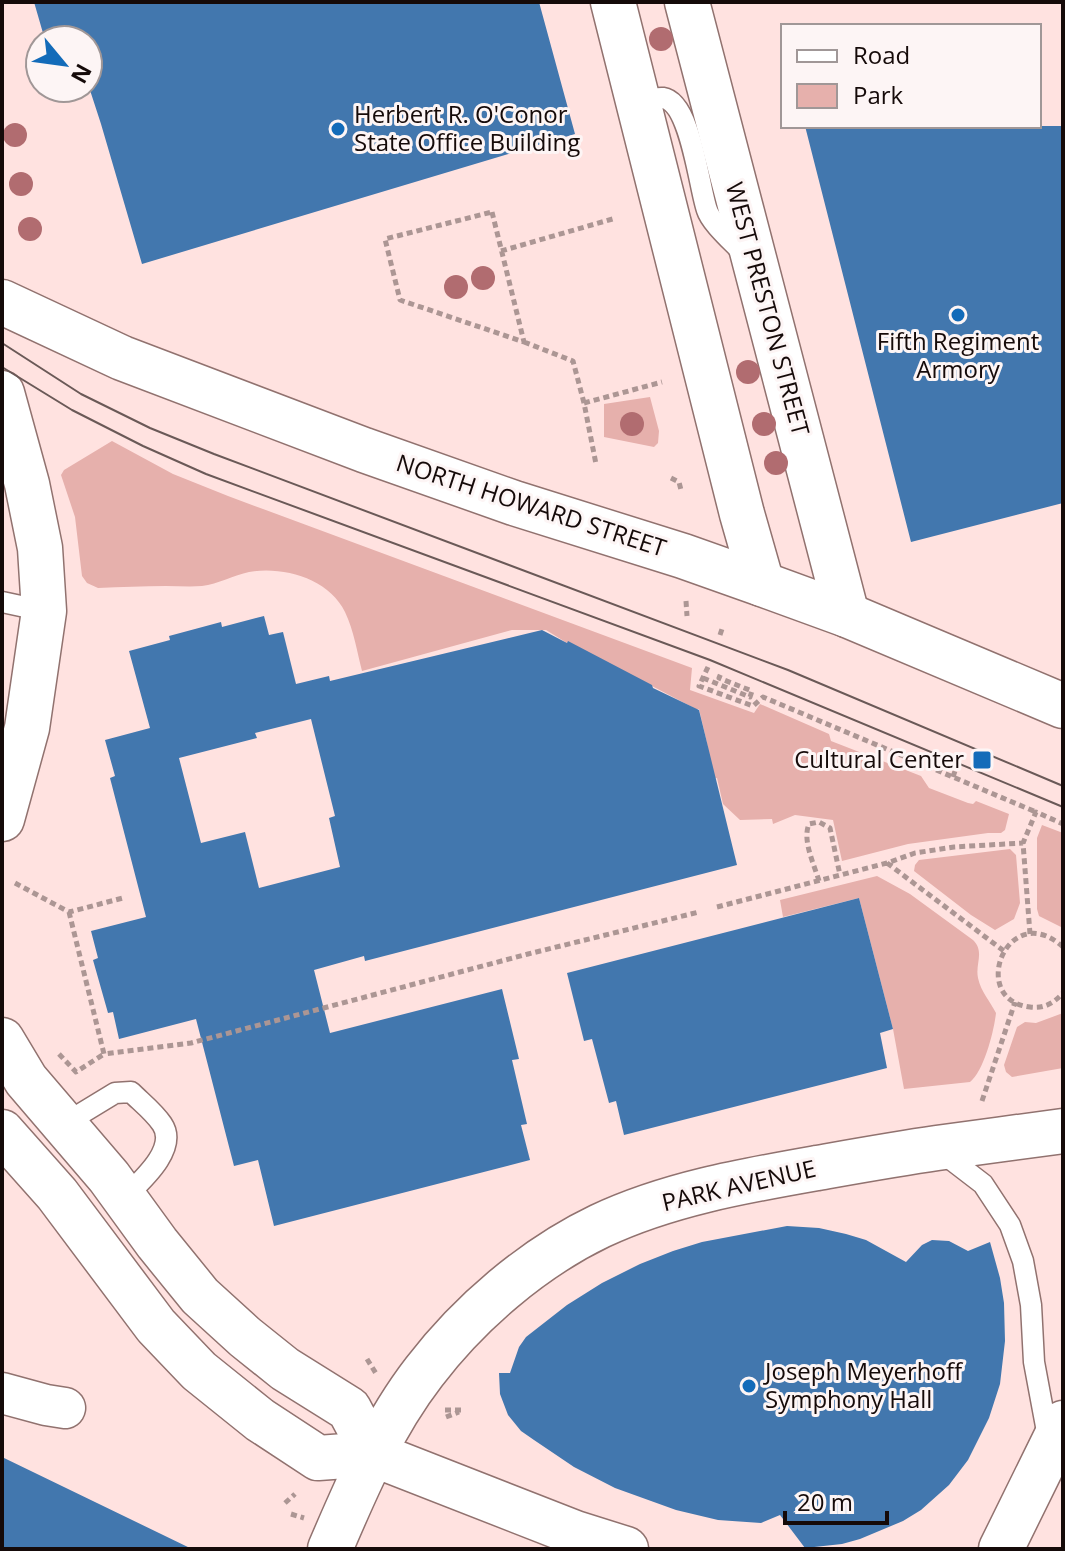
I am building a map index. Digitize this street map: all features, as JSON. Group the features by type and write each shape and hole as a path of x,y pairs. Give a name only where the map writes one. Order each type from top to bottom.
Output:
{"main road":[{"path":"613,2 762,584"},
{"name":"WEST PRESTON STREET","path":"687,2 847,615"},
{"name":"NORTH HOWARD STREET","path":"2,302 122,358 364,450 514,503 683,556 847,615 1063,706"},
{"path":"2,393 27,484 37,535 44,611 27,728 2,819"},
{"path":"2,1040 26,1080 200,1296 285,1369 349,1409 373,1454"},
{"name":"PARK AVENUE","path":"330,1549 373,1454 425,1371 460,1329 506,1286 564,1246 601,1226 676,1197 794,1172 1063,1131"},
{"path":"2,1132 57,1194 156,1326 220,1390 260,1420 318,1458 373,1454 553,1531 626,1549"},
{"path":"1001,1549 1057,1436"}],"street":[{"path":"2,1393 65,1408"}],"lane":[{"path":"639,103 661,97 671,101 683,117 707,214 756,268"},
{"path":"2,602 44,611"},
{"path":"64,1124 115,1093 131,1092 164,1126 166,1145 155,1165 124,1198"},
{"path":"936,1148 983,1184 1010,1225 1023,1261 1031,1305 1034,1362 1057,1436"}],"path":[{"path":"524,342 492,212 385,239 400,300 573,361 596,464"},
{"path":"501,251 616,218"},
{"path":"584,403 662,382"},
{"path":"671,478 679,482 681,490"},
{"path":"686,601 687,616"},
{"path":"708,667 699,686 753,706 763,697 1063,824"},
{"path":"703,678 750,697 752,691 719,678 721,673"},
{"path":"953,777 956,768"},
{"path":"1030,934 1023,843 1036,812"},
{"path":"819,881 807,842 809,824 819,822 830,828 840,875"},
{"path":"717,907 915,853 1023,843"},
{"path":"887,863 1004,951"},
{"path":"15,883 69,912 123,898"},
{"path":"69,912 104,1054"},
{"path":"57,1052 76,1072 104,1054 191,1043 699,912"},
{"path":"1063,947 1042,934 1030,934 1011,943 999,959 1002,988 1015,1002 1026,1007 1048,1005 1063,993"},
{"path":"982,1101 1015,1002"},
{"path":"367,1369 367,1359 379,1379"},
{"path":"440,1410 463,1410 446,1417"},
{"path":"285,1503 295,1494"}],"green space":[{"path":"650,397 659,431 658,443 654,447 604,437 604,404"},
{"path":"112,441 173,474 228,496 692,668 690,690 754,713 760,704 829,734 831,741 921,776 929,788 1009,814 1005,830 908,844 842,861 833,820 795,815 773,824 772,819 740,820 723,804 717,778 711,779 699,709 693,710 546,630 512,630 362,671 345,612 328,591 304,577 263,571 243,573 202,586 98,588 87,583 82,576 75,517 61,475 64,470"},
{"path":"1042,825 1063,833 1063,928 1039,916 1037,909 1037,838"},
{"path":"1010,849 1016,855 1020,903 1014,919 995,930 914,871 919,860"},
{"path":"877,876 910,894 977,944 979,983 996,1013 984,1060 970,1082 904,1089 893,1029 859,898 783,917 780,900"},
{"path":"1063,1013 1063,1068 1012,1077 1006,1072 1004,1065 1017,1027 1025,1022 1036,1023"}],"building":[{"name":"Herbert R. O'Conor State Office Building","path":"34,2 539,2 575,134 142,264 94,104 104,104 104,24 40,24"},
{"name":"Fifth Regiment Armory","path":"1063,126 1063,503 911,542 806,128"},
{"path":"264,616 269,635 283,632 296,684 329,676 330,681 542,630 699,710 737,865 365,961 364,956 314,970 330,1033 502,989 519,1059 512,1060 527,1124 521,1125 530,1160 274,1226 258,1160 234,1166 196,1019 119,1039 113,1012 108,1013 93,960 98,958 91,931 146,917 110,778 115,776 105,740 150,728 129,651 221,622 222,627","holes":["311,719 335,816 329,818 340,867 259,888 245,832 201,843 179,758 257,738 255,733"]},
{"path":"859,898 893,1029 880,1033 887,1068 624,1135 616,1101 609,1103 592,1039 584,1041 567,973"},
{"name":"Joseph Meyerhoff Symphony Hall","path":"787,1226 819,1228 866,1240 906,1262 922,1245 932,1240 949,1241 968,1251 990,1242 1004,1303 1005,1341 1000,1384 989,1418 968,1460 949,1485 921,1510 860,1539 805,1548 780,1515 761,1523 718,1520 676,1510 615,1488 574,1467 534,1440 521,1431 508,1415 500,1394 499,1373 510,1373 526,1337 567,1305 602,1283 673,1251 702,1242"},
{"path":"2,1457 192,1549 2,1549"}],"tram line":[{"path":"2,343 81,394 150,428 788,670 1063,786"},
{"path":"2,367 72,410 206,474 710,660 1063,807"}],"place":[{"name":"Herbert R. O'Conor State Office Building","path":"338,129"},
{"name":"Fifth Regiment Armory","path":"958,315"},
{"name":"Cultural Center","path":"982,760"},
{"name":"Joseph Meyerhoff Symphony Hall","path":"749,1386"}]}
